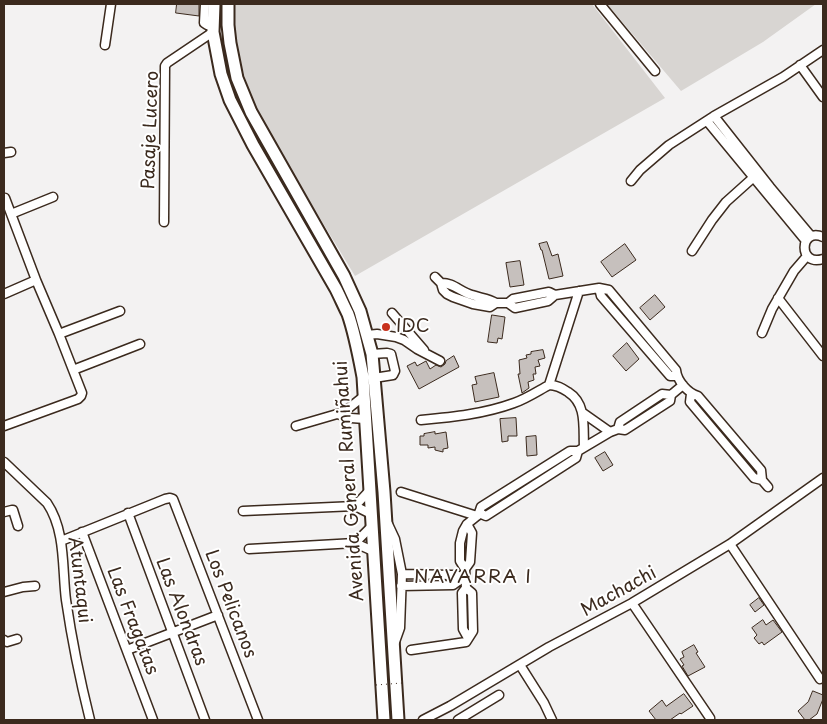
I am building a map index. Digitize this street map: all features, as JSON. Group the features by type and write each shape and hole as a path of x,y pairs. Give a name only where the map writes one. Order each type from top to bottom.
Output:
{"highway":[{"name":"Avenida General Rumiñahui","path":"214,4 213,29 221,74 230,100 240,122 336,289 352,325 360,358 363,377 384,720"},
{"name":"Avenida General Rumiñahui","path":"228,4 230,43 237,78 251,112 344,276 360,311 372,354 386,521 398,720"}],"street":[{"path":"105,46 111,4"},
{"path":"205,4 204,23 213,29"},
{"path":"600,4 655,71"},
{"name":"Pasaje Lucero","path":"164,222 165,66 213,29"},
{"path":"632,181 640,170 668,145 710,118 783,77 823,50"},
{"path":"800,65 823,97"},
{"path":"710,118 808,239"},
{"path":"692,250 726,202 756,175"},
{"path":"11,214 53,197"},
{"path":"4,426 78,399 82,395 5,198"},
{"path":"823,236 815,235 808,239 804,249 808,256 815,260 823,259"},
{"path":"762,333 772,309 794,271 808,256"},
{"path":"4,294 36,280"},
{"path":"438,280 446,282 472,296 490,299 496,303 508,303 515,308 548,301 555,295 599,288 601,296 670,376 676,376 692,394 690,402 754,478 765,483"},
{"path":"549,385 578,291"},
{"path":"778,298 823,356"},
{"path":"59,334 120,311"},
{"path":"392,314 427,354"},
{"path":"367,335 377,334 396,337 440,360"},
{"path":"73,370 140,344"},
{"path":"372,354 387,352 391,354 395,371 393,375 374,378"},
{"path":"421,420 462,416 516,403 549,385 555,385 572,394 583,413 581,449"},
{"path":"411,650 464,643 473,631 472,593 466,588 465,573 460,561 460,542 467,524 478,515 481,507 570,451 581,449 614,431 620,422 662,394 671,395 683,385"},
{"path":"296,426 348,410 364,396"},
{"path":"583,413 614,431"},
{"path":"337,414 365,419"},
{"name":"Atuntaqui","path":"4,462 52,510 61,541 66,599 73,643 90,720"},
{"name":"Machachi","path":"423,720 549,647 632,603 730,544 823,478"},
{"path":"355,506 370,490"},
{"path":"401,492 478,515"},
{"name":"Los Pelicanos","path":"128,513 165,499 170,498 173,500 258,720"},
{"path":"243,511 355,506 372,520 355,543"},
{"path":"4,512 13,510 18,526"},
{"path":"61,541 128,513"},
{"name":"Las Alondras","path":"128,513 206,720"},
{"path":"386,521 395,539 402,574 400,628 394,646"},
{"name":"Las Fragatas","path":"82,532 153,720"},
{"path":"249,549 355,543 374,551"},
{"path":"730,544 820,679"},
{"path":"402,574 452,575 465,573"},
{"path":"401,586 453,585 465,573"},
{"path":"4,592 34,586"},
{"path":"632,603 710,718"},
{"path":"127,650 218,615"},
{"path":"4,640 8,642 17,639"},
{"path":"520,665 544,703 552,720"},
{"path":"450,706 457,720 499,695"}],"path":[{"path":"376,685 402,683"}],"shaded area":[{"path":"235,4 592,4 665,98 355,276 281,154 251,96 240,62 234,25"},
{"path":"607,4 816,4 763,42 681,91"}],"building":[{"path":"177,4 199,4 199,16 176,13"},
{"path":"547,242 552,256 558,254 563,276 549,279 539,244"},
{"path":"625,244 636,260 612,277 601,262"},
{"path":"520,261 524,285 510,287 506,263"},
{"path":"655,295 665,307 650,320 640,308"},
{"path":"492,315 505,317 502,339 498,338 497,343 488,342"},
{"path":"627,343 639,359 626,371 613,356"},
{"path":"543,350 545,358 538,360 540,366 535,367 536,374 533,374 534,380 528,382 529,388 522,393 518,374 520,374 519,360 527,358 526,355 531,354 531,352"},
{"path":"454,356 459,367 419,389 407,366 415,362 417,366 426,361 430,369 436,365 441,367"},
{"path":"494,373 499,397 475,402 472,385 477,384 475,377"},
{"path":"516,418 517,436 508,436 508,441 502,442 500,419"},
{"path":"435,432 435,434 446,432 448,448 443,449 443,452 435,450 435,447 428,448 428,445 420,445 420,436"},
{"path":"536,436 537,455 527,456 526,437"},
{"path":"605,452 613,465 603,471 595,458"},
{"path":"759,598 764,605 755,612 750,605"},
{"path":"763,620 766,625 773,620 782,632 764,645 762,642 759,644 754,638 757,635 752,628"},
{"path":"694,645 698,652 696,653 705,667 688,676 680,659 684,657 682,652"},
{"path":"813,691 823,695 823,699 817,714 809,720 805,720 798,711 808,702"},
{"path":"684,694 693,706 670,720 656,720 649,711 662,700 666,706"}],"place":[{"name":"IDC","path":"386,327"}],"district":[{"name":"NAVARRA I","path":"473,578"}]}
